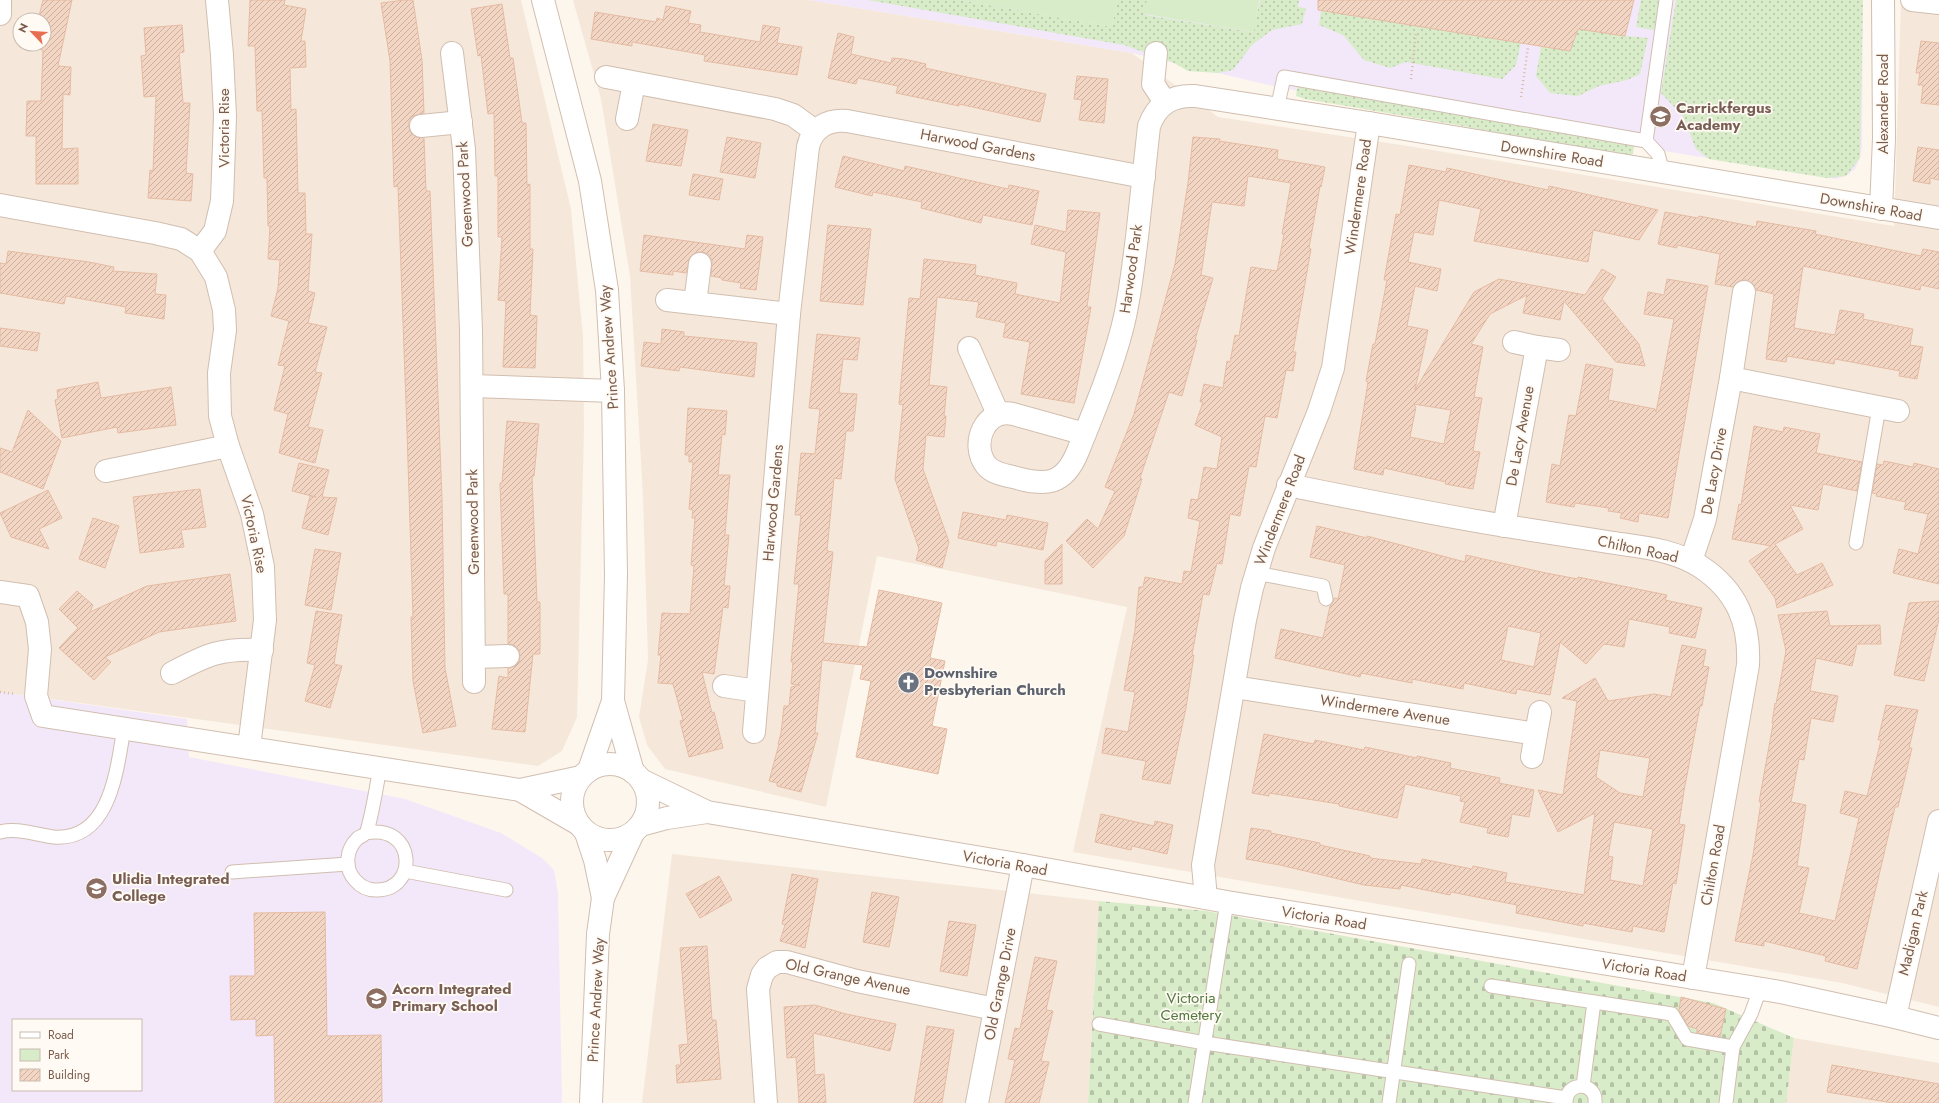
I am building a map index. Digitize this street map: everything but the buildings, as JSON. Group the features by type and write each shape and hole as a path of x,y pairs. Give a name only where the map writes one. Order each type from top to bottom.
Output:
{"street":[{"path":"0,0 0,14"},
{"name":"Victoria Rise","path":"200,251 215,230 222,201 225,116 222,55 217,0"},
{"name":"Prince Andrew Way","path":"543,0 590,181 607,290 613,391 616,575 613,701 637,776"},
{"name":"Alexander Road","path":"1881,209 1884,138 1883,0"},
{"path":"1912,0 1939,3"},
{"name":"Greenwood Park","path":"452,53 461,122 464,162 472,386 474,682"},
{"path":"1156,53 1153,84 1165,102"},
{"path":"606,77 779,110 793,115 815,131"},
{"path":"627,119 634,83"},
{"name":"Downshire Road","path":"1165,102 1175,97 1195,96 1369,123 1939,218"},
{"name":"Harwood Park","path":"998,414 988,420 983,429 980,447 982,459 994,471 1030,481 1051,482 1067,472 1085,434 1110,369 1123,328 1132,275 1149,126 1153,115 1165,102"},
{"name":"Harwood Gardens","path":"754,732 789,314 808,147 815,131 830,122 847,120 1144,177"},
{"name":"Greenwood Park","path":"421,126 461,122"},
{"name":"Windermere Road","path":"1206,898 1203,865 1245,620 1256,573 1264,548 1324,397 1333,368 1369,123"},
{"name":"Victoria Rise","path":"0,205 155,232 181,240 200,251 216,277 224,310 225,330 219,373 218,394 220,416 228,446 248,498 260,548 265,589 265,620 262,650 249,747"},
{"path":"695,304 700,264"},
{"name":"De Lacy Drive","path":"1691,561 1705,519 1731,378 1744,292"},
{"path":"667,300 789,314"},
{"path":"1514,342 1559,350"},
{"name":"De Lacy Avenue","path":"1504,526 1537,347"},
{"path":"969,348 998,414 1013,414 1085,434"},
{"path":"1731,378 1889,409"},
{"path":"472,386 613,391"},
{"path":"106,471 228,446"},
{"name":"Chilton Road","path":"1288,485 1504,526 1653,549 1691,561 1714,576 1733,598 1745,621 1748,652 1742,701 1693,978"},
{"path":"0,592 28,596 37,622 40,649 36,696 43,716 520,790 582,828 597,839 610,841 622,839 637,829 646,814 648,802 647,791 637,776 622,766 611,764 600,765 585,774 520,790"},
{"path":"172,673 203,657 220,651 241,649 262,650"},
{"path":"474,657 508,656"},
{"path":"724,686 757,691"},
{"name":"Windermere Avenue","path":"1234,687 1536,734"},
{"name":"Prince Andrew Way","path":"585,774 613,701"},
{"path":"1532,757 1540,712"},
{"path":"582,828 572,811 572,798 575,787 585,774"},
{"name":"Victoria Road","path":"637,776 708,812 1023,865 1228,902 1760,989 1895,1016 1939,1028"},
{"name":"Victoria Road","path":"637,829 667,818 708,812"},
{"name":"Madigan Park","path":"1895,1016 1939,825"},
{"name":"Prince Andrew Way","path":"582,828 595,860 604,898"},
{"name":"Prince Andrew Way","path":"591,1103 598,934 604,898 637,829"},
{"name":"Old Grange Drive","path":"977,1103 1023,865"},
{"name":"Old Grange Avenue","path":"766,1103 758,989 764,972 774,963 790,962 857,981 995,1009"}],"lane":[{"path":"1646,141 1666,0"},
{"path":"1277,109 1284,76 1646,141 1658,154 1663,172"},
{"path":"1856,543 1889,409"},
{"path":"1256,573 1323,586 1326,599"},
{"path":"2,830 62,837 75,834 86,829 96,819 107,802 114,783 124,728"},
{"path":"366,833 380,768"},
{"path":"376,831 385,832 394,836 401,843 405,852 405,871 401,878 389,888 373,890 366,888 353,878 348,864 348,854 352,845 366,833 376,831"},
{"path":"232,872 348,864"},
{"path":"405,871 506,890"},
{"path":"1195,1103 1228,902"},
{"path":"1389,1103 1395,1071 1409,964"},
{"path":"1491,986 1672,1014 1687,1039 1733,1047"},
{"path":"1726,1103 1733,1047 1751,1014 1760,989"},
{"path":"1583,1086 1594,1002"},
{"path":"1099,1024 1205,1043 1395,1071 1566,1101 1570,1090 1574,1087 1583,1086 1591,1090 1595,1098 1595,1103"}],"path":[{"path":"1411,80 1416,32"},
{"path":"1521,98 1528,47"}],"shaded area":[{"path":"0,0 521,0 571,209 583,337 584,428 577,717 562,751 538,766 0,692"},
{"path":"573,0 809,0 1132,53 1218,117 1414,147 1894,226 1901,0 1939,0 1939,1007 1842,983 1073,852 1127,607 877,556 826,807 665,769 647,745 639,717 648,660 643,497 630,276 601,99"},
{"name":"Carrickfergus Academy","path":"809,0 1863,0 1862,146 1860,158 1855,169 1846,176 1836,179 1282,88 1132,53"},
{"name":"Acorn Integrated Primary School","path":"0,692 187,719 189,757 405,799 501,833 542,858 554,870 558,893 562,1103 0,1103"},
{"path":"672,854 1099,901 1088,1103 642,1103"},
{"path":"1794,1038 1939,1063 1939,1103 1786,1103"}],"green space":[{"path":"868,0 960,0 1112,27 1117,0 1147,0 1145,15 1253,32 1260,0 1299,0 1298,7 1306,8 1302,24 1272,30 1252,45 1233,70 1218,73 1188,71 1174,63 1124,45"},
{"path":"960,0 1117,0 1112,27"},
{"path":"1147,0 1259,0 1254,32 1144,14"},
{"path":"1641,0 1658,0 1659,21 1653,30 1636,27"},
{"path":"1676,0 1863,0 1860,158 1846,176 1827,178 1709,159 1696,149 1683,116 1661,93"},
{"path":"1321,10 1521,43 1516,65 1502,79 1406,62 1390,68 1364,60 1343,35 1319,25"},
{"path":"1578,29 1648,38 1640,74 1627,80 1599,86 1578,96 1550,93 1536,76 1541,46 1570,51"},
{"path":"1298,84 1627,141 1634,146 1633,154 1628,157 1452,124 1305,99 1296,96"},
{"name":"Victoria Cemetery","path":"1099,901 1206,911 1713,1003 1794,1038 1786,1103 1088,1103"}],"place":[{"name":"Carrickfergus Academy","path":"1660,117"},
{"name":"Downshire Presbyterian Church","path":"909,682"},
{"name":"Ulidia Integrated College","path":"96,888"},
{"name":"Acorn Integrated Primary School","path":"377,998"}]}
